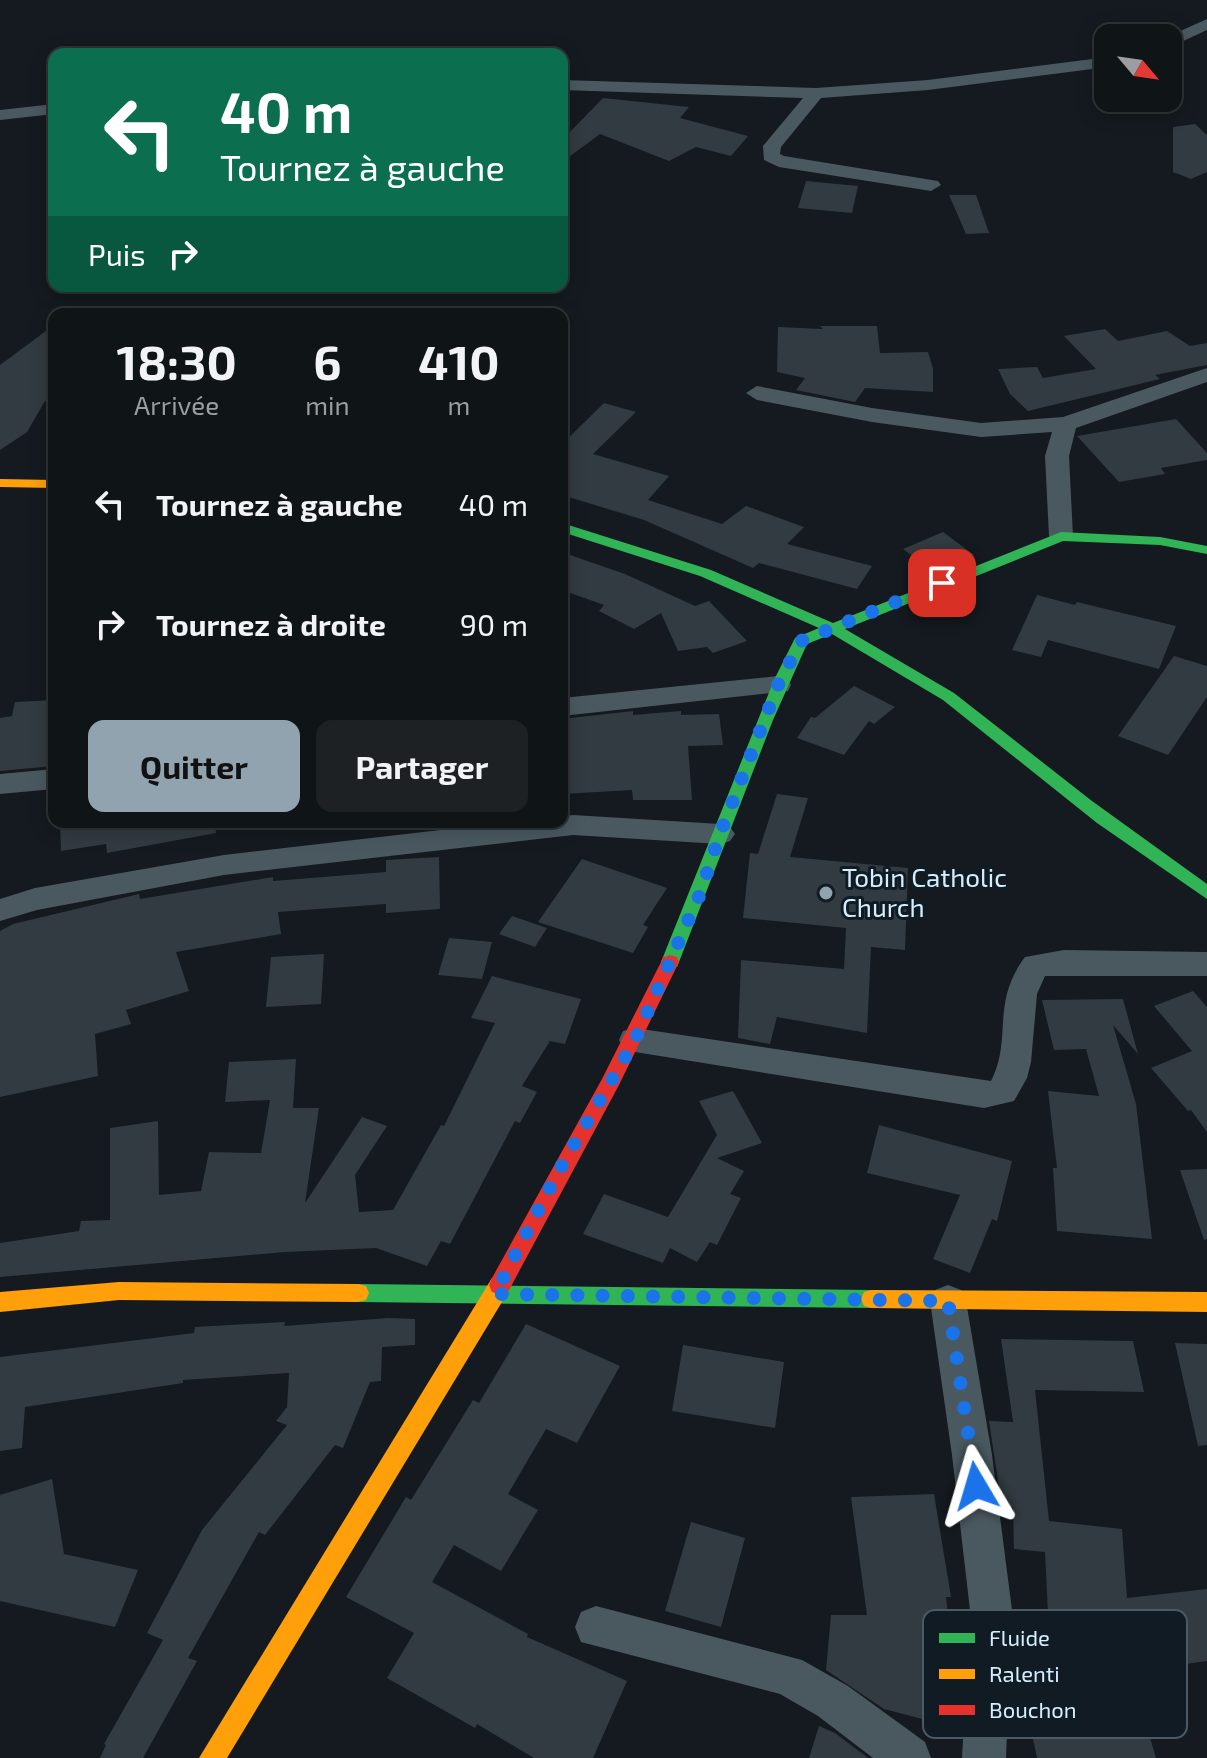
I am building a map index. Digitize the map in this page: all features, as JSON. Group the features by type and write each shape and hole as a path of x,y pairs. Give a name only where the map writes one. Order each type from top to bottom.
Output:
{"street":[{"path":"1182,36 1207,24"},
{"path":"568,85 816,93 928,85 1094,64"},
{"path":"816,93 772,146 771,156 779,161 931,185"},
{"path":"0,115 48,110"},
{"path":"757,393 952,428 981,430 1066,424 1207,375"},
{"path":"1061,536 1057,456 1066,424"},
{"path":"0,483 48,484"},
{"path":"568,529 655,554 832,628 888,659 976,715 1072,795 1207,893"},
{"path":"212,1758 235,1738 495,1294 557,1174 635,1040 700,894 778,685 801,641 1061,536 1160,541 1207,550"},
{"path":"568,706 778,685"},
{"path":"0,784 48,780"},
{"path":"568,826 720,834"},
{"path":"0,910 35,899 224,865 547,828"},
{"path":"635,1040 984,1095 1002,1092 1012,1078 1020,992 1024,977 1036,965 1064,962 1207,964"},
{"path":"0,1302 119,1291 1207,1302"},
{"path":"948,1301 972,1455 991,1610"},
{"path":"596,1627 787,1675 833,1701 909,1758"},
{"path":"984,1758 985,1738"}],"building":[{"path":"603,98 689,107 680,118 748,136 731,156 696,147 669,161 600,134 568,158 568,134"},
{"path":"1195,124 1207,135 1207,172 1191,179 1173,172 1173,127"},
{"path":"806,181 858,186 852,213 798,208"},
{"path":"949,195 976,195 989,233 966,234"},
{"path":"820,326 877,326 880,353 928,352 933,368 933,392 865,388 855,402 796,390 805,378 777,372 778,327 823,329"},
{"path":"48,329 48,401 45,401 27,432 0,450 0,365"},
{"path":"1105,329 1118,341 1167,331 1190,346 1207,343 1207,365 1155,375 1160,379 1028,411 1010,394 998,369 1037,367 1043,378 1096,369 1064,336"},
{"path":"604,403 636,412 593,454 669,476 648,500 722,524 746,506 804,527 787,544 872,566 857,589 759,563 753,568 644,520 568,497 568,438"},
{"path":"1176,419 1207,453 1207,460 1161,468 1165,474 1119,482 1077,436"},
{"path":"943,532 974,555 934,572 903,549"},
{"path":"568,557 625,574 695,606 709,601 747,641 713,653 707,647 678,651 661,613 634,629 599,611 604,605 568,592"},
{"path":"1037,595 1176,626 1159,669 1048,640 1041,657 1012,650"},
{"path":"1174,656 1207,666 1207,697 1168,755 1118,736"},
{"path":"854,686 895,707 874,724 869,721 844,755 797,738 811,717 815,718"},
{"path":"48,700 48,766 0,771 0,718 12,716 15,702"},
{"path":"633,711 633,715 681,711 681,715 719,714 723,745 688,746 692,800 633,800 632,790 568,794 568,718"},
{"path":"777,794 808,798 790,857 908,868 905,950 871,947 867,1033 777,1017 770,1044 738,1038 741,960 844,969 846,928 743,918 750,853 758,854"},
{"path":"60,828 216,828 216,833 107,853 106,844 61,851"},
{"path":"439,857 440,909 386,913 386,904 278,912 281,934 176,952 189,991 126,1010 131,1024 95,1034 98,1076 0,1097 0,931 13,924 139,894 140,899 273,877 273,881 386,872 386,860"},
{"path":"582,859 667,888 643,925 648,927 633,953 538,922"},
{"path":"512,916 547,928 535,947 499,934"},
{"path":"449,938 492,942 482,979 438,975"},
{"path":"324,954 321,1004 266,1007 271,957"},
{"path":"492,976 581,999 565,1044 550,1041 522,1086 537,1092 520,1123 515,1121 450,1244 441,1241 427,1266 376,1248 285,1252 0,1277 0,1243 79,1231 81,1221 110,1220 110,1128 158,1121 159,1195 201,1191 209,1152 261,1153 270,1100 225,1102 229,1062 296,1059 293,1108 319,1108 305,1203 362,1117 387,1126 355,1175 359,1212 393,1210 441,1125 444,1126 495,1023 471,1018"},
{"path":"1193,991 1207,1007 1207,1132 1191,1110 1188,1111 1151,1068 1192,1051 1154,1006"},
{"path":"1123,999 1138,1054 1113,1025 1136,1104 1152,1239 1057,1231 1053,1168 1057,1168 1048,1091 1099,1096 1086,1049 1054,1050 1042,1000"},
{"path":"733,1091 762,1143 717,1158 744,1171 730,1194 741,1198 717,1245 710,1242 697,1262 670,1248 663,1263 583,1234 604,1194 668,1217 717,1135 699,1101"},
{"path":"879,1125 1012,1161 997,1221 992,1219 970,1273 933,1259 960,1195 867,1173"},
{"path":"1207,1169 1207,1239 1204,1240 1180,1170"},
{"path":"388,1318 415,1319 415,1345 382,1347 381,1381 370,1382 343,1448 335,1445 265,1535 259,1532 188,1658 197,1661 143,1758 100,1758 104,1744 163,1640 147,1633 202,1530 287,1425 276,1421 287,1407 289,1373 183,1380 183,1383 25,1407 22,1448 0,1451 0,1357 194,1333 195,1327 285,1322 284,1326"},
{"path":"526,1324 620,1366 577,1443 546,1429 508,1494 538,1510 501,1571 454,1545 432,1582 528,1634 527,1637 627,1681 593,1758 534,1758 477,1724 475,1728 387,1678 414,1633 346,1597 406,1497 411,1500 473,1400 479,1403"},
{"path":"1001,1339 1133,1341 1144,1392 1035,1390 1049,1521 1122,1529 1127,1598 1207,1589 1207,1661 1187,1664 1187,1610 1048,1610 1045,1552 1014,1549 1013,1508 1002,1508 989,1421 1013,1422"},
{"path":"1175,1343 1207,1344 1207,1445 1198,1446"},
{"path":"683,1345 784,1362 775,1428 672,1411"},
{"path":"52,1479 64,1554 138,1570 115,1627 0,1601 0,1495"},
{"path":"934,1494 951,1597 946,1597 947,1610 923,1610 923,1719 884,1709 826,1670 831,1615 867,1615 851,1497"},
{"path":"691,1522 745,1538 721,1627 665,1611"},
{"path":"819,1726 835,1733 868,1758 809,1758"},
{"path":"1033,1738 1150,1738 1156,1758 1037,1758"}],"traffic: fast":[{"path":"568,529 658,556 752,592 887,658 966,709 1086,805 1207,893"},
{"path":"670,962 764,720 801,641 1061,536 1160,541 1207,550"},
{"path":"358,1293 872,1299"}],"traffic: slow":[{"path":"0,483 48,484"},
{"path":"212,1758 500,1285"},
{"path":"0,1302 119,1291 358,1293"},
{"path":"872,1299 1207,1302"}],"traffic: jam":[{"path":"500,1285 609,1085 670,962"}],"place":[{"name":"Tobin Catholic Church","path":"826,893"}],"route":[{"path":"942,583 801,641 778,685 700,894 635,1040 557,1174 495,1294 948,1301 976,1486"}]}
